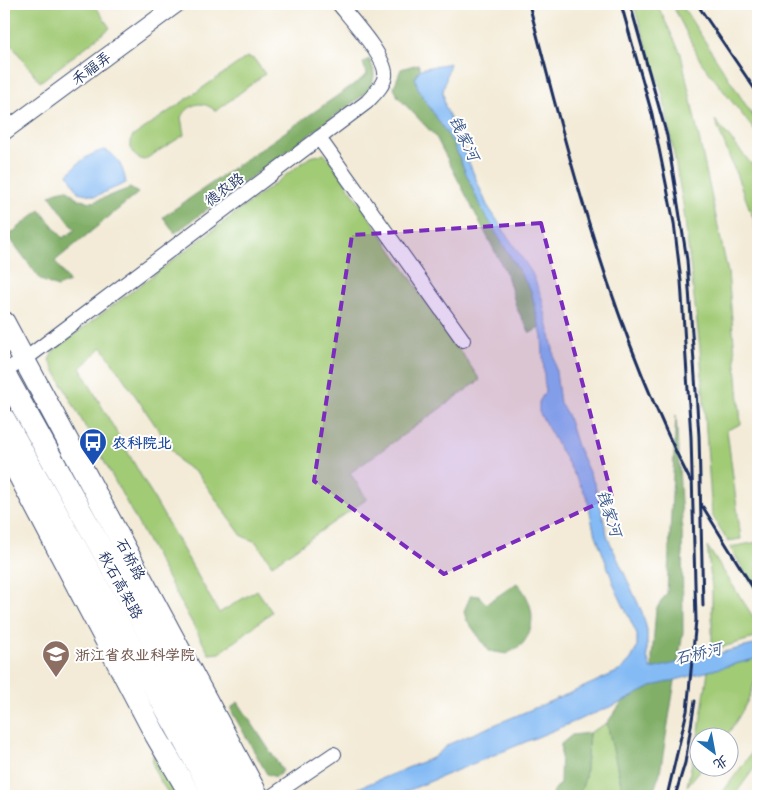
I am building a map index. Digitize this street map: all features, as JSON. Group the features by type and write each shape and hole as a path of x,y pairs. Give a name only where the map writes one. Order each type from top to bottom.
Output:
{"highway":[{"name":"秋石高架路","path":"4,372 239,796"},
{"name":"秋石高架路","path":"4,419 216,796"}],"main road":[{"name":"石桥路","path":"4,322 258,796"},
{"path":"4,447 156,736 191,796"}],"street":[{"name":"禾福弄","path":"4,132 178,4"},
{"name":"德农路","path":"4,372 24,360 367,102 385,78 385,70 380,58 339,4"},
{"path":"319,138 463,340"},
{"path":"272,796 334,754"}],"highlighted area":[{"path":"541,223 612,497 444,574 314,481 352,235"}],"green space":[{"path":"4,4 94,4 110,28 40,82 4,35"},
{"path":"633,4 657,4 681,54 728,273 741,424 727,430 741,539 728,541 712,515 700,348 683,204 663,95"},
{"path":"672,4 681,4 758,124 758,135 701,62"},
{"path":"247,57 254,59 265,74 216,111 202,104 189,108 181,117 184,135 144,160 134,155 131,149 132,137"},
{"path":"369,59 374,77 366,93 175,233 163,217 367,75 363,63"},
{"path":"418,64 420,69 415,78 419,90 453,143 480,206 531,291 540,328 530,333 517,309 507,275 436,137 398,97 394,87 401,69"},
{"path":"715,120 758,172 758,254 754,220"},
{"path":"324,154 331,161 480,380 350,473 367,499 272,565 256,542 242,536 198,474 181,463 102,347 80,368 219,613 257,590 272,612 220,653 209,654 49,360 54,350 310,157"},
{"path":"130,188 138,193 55,261 69,282 57,287 41,280 8,236 40,210 63,238 75,230 50,196 57,191 67,189 79,200 93,202"},
{"path":"676,415 682,520 683,632 660,773 652,796 621,796 621,784 607,723 622,702 653,685 652,658 656,609 667,593"},
{"path":"758,542 758,594 730,547"},
{"path":"707,546 758,624 758,637 712,650 712,588"},
{"path":"517,583 529,603 532,619 531,627 523,644 507,654 489,651 466,619 464,611 471,595 479,596 486,604"},
{"path":"758,658 752,690 731,728 699,728 708,671"},
{"path":"238,702 283,771 276,777 267,774 232,712 232,707"},
{"path":"607,723 621,784 621,796 579,796 585,778 589,733"},
{"path":"589,733 585,778 579,796 550,796 560,783 561,744 572,735"},
{"path":"758,744 758,763 734,796 720,796 733,778 740,778 740,769"},
{"path":"156,748 184,796 170,796 159,779 153,761 153,754"},
{"path":"690,772 690,778 694,778 687,786"}],"water":[{"path":"450,63 443,91 445,106 487,205 532,273 542,298 553,349 560,403 567,414 577,446 595,485 608,538 642,612 647,630 647,656 651,669 758,644 758,658 653,686 622,702 395,796 339,796 434,757 449,744 621,670 631,659 637,648 637,634 616,590 593,527 587,497 539,412 539,402 545,392 542,337 531,291 480,206 453,143 419,91 415,78 420,69"},
{"path":"105,150 117,159 124,173 126,183 96,196 78,192 68,174 94,153"}],"railway":[{"path":"529,4 596,248 639,367 663,425 691,482"},
{"path":"621,4 652,114 674,223 681,281 691,437 696,620 687,711 667,796"},
{"path":"630,4 667,136 687,260 699,436 703,606"},
{"path":"697,4 758,94"},
{"path":"703,507 758,596"},
{"path":"675,796 685,763 695,701"}],"place":[{"name":"农科院北","path":"93,466"},
{"name":"浙江省农业科学院","path":"56,678"}],"water label":[{"name":"钱家河","path":"465,138"},
{"name":"钱家河","path":"610,513"},
{"name":"石桥河","path":"698,653"}]}
